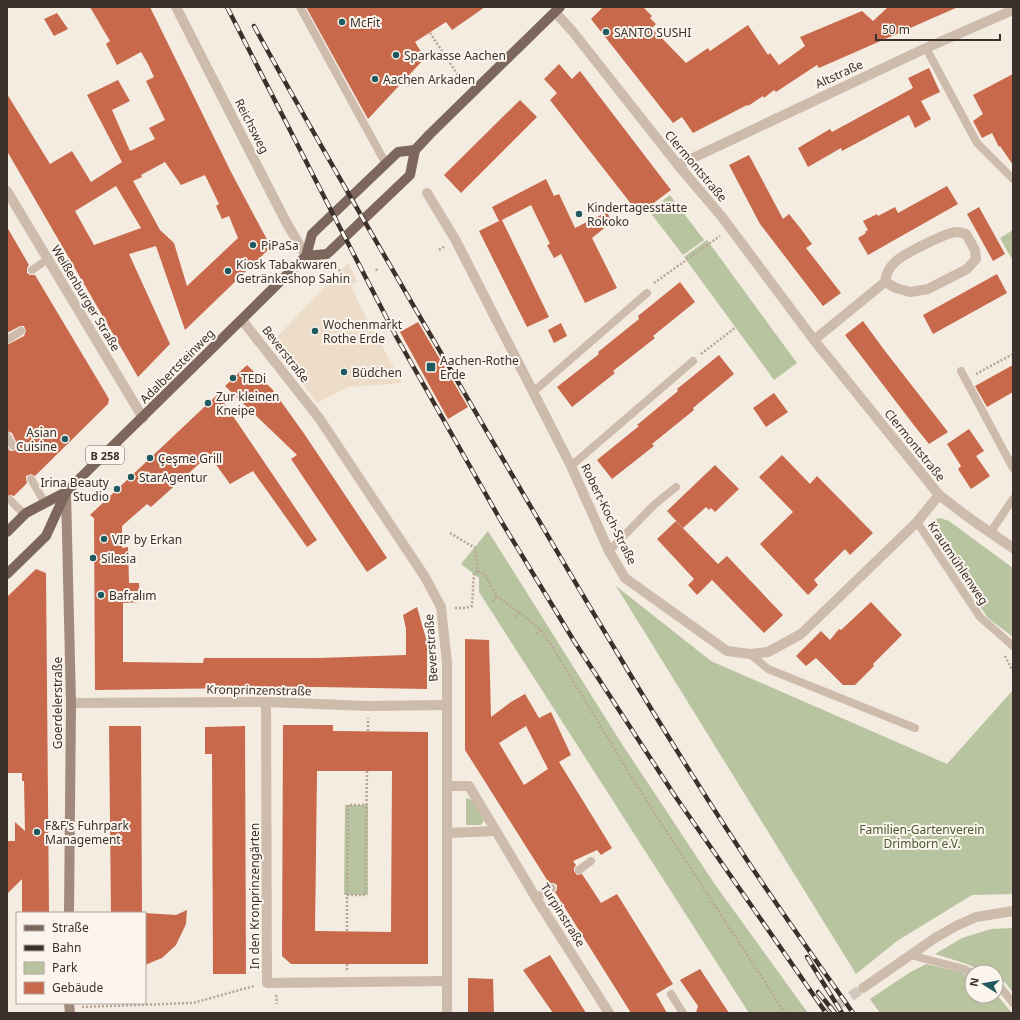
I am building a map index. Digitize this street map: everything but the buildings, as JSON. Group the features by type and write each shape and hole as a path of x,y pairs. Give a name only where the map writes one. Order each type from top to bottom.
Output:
{"main road":[{"path":"306,256 327,254 410,176 415,150 557,10"},
{"name":"Adalbertsteinweg","path":"7,532 24,514 66,492 143,418 306,256 312,234 398,152 415,150"},
{"name":"Adalbertsteinweg","path":"7,574 46,536 66,492"}],"street":[{"name":"Reichsweg","path":"176,7 283,215 306,256"},
{"name":"Clermontstraße","path":"557,10 678,165 722,217 814,340 939,495 1013,548"},
{"name":"Altstraße","path":"678,165 926,48 998,11 1013,10"},
{"name":"Robert-Koch-Straße","path":"427,194 455,239 571,466 609,551 625,578 727,651 750,654 768,652 801,634 917,522 939,495"},
{"name":"Weißenburger Straße","path":"8,196 48,259 143,418"},
{"path":"814,340 885,282 886,273 894,262 910,252 945,234 956,232 966,234 975,250 976,259 967,269 928,289 910,292 896,288 885,282"},
{"name":"Beverstraße","path":"242,320 319,418 425,577 441,607 447,662 447,1013"},
{"name":"Goerdelerstraße","path":"66,492 71,703 70,912"},
{"name":"Kronprinzenstraße","path":"71,703 266,702 369,706 447,705"},
{"name":"In den Kronprinzengärten","path":"266,702 267,983 447,981"},
{"name":"Turpinstraße","path":"447,786 469,786 536,898 609,1013"},
{"path":"448,833 496,831"},
{"path":"863,988 935,938 962,923 976,917 1013,911"}],"lane":[{"path":"300,7 386,164"},
{"path":"926,48 977,143 1013,179"},
{"path":"32,270 48,259"},
{"path":"533,392 647,293"},
{"path":"7,340 21,331"},
{"path":"571,466 693,361"},
{"path":"961,371 1013,468"},
{"path":"7,436 13,446"},
{"path":"32,479 45,503"},
{"path":"609,551 655,504 676,487"},
{"path":"10,500 24,514"},
{"path":"990,533 1013,500"},
{"name":"Krautmühlenweg","path":"917,522 980,617 1013,646"},
{"path":"750,654 768,669 915,728"},
{"path":"579,870 592,861"},
{"path":"536,898 552,888"},
{"path":"910,955 964,969"},
{"path":"1004,992 1013,1003"},
{"path":"671,994 683,1013"}],"path":[{"path":"430,33 471,94"},
{"path":"659,280 709,243"},
{"path":"704,352 736,328"},
{"path":"966,380 1013,354"},
{"path":"450,533 475,548 478,571"},
{"path":"441,607 466,608 472,606 472,578 474,573 478,571"},
{"path":"478,571 485,575 497,596 541,630 637,786 785,1013"},
{"path":"493,602 497,596"},
{"path":"516,617 519,612"},
{"path":"536,634 541,630"},
{"path":"347,895 365,895 367,771"},
{"path":"347,931 348,805 366,805"},
{"path":"69,1008 193,1003 267,983"}],"green space":[{"path":"670,195 704,240 683,255 649,211"},
{"path":"1013,230 1013,261 1000,238"},
{"path":"707,240 797,363 774,380 684,257"},
{"path":"940,518 949,521 1013,568 1013,637 988,618 944,554 931,528 933,520"},
{"path":"488,531 620,741 714,883 808,1013 749,1013 479,592 479,578 461,564"},
{"name":"Familien-Gartenverein Drimborn e.V.","path":"616,586 711,661 947,764 1013,690 1013,894 972,895 897,941 856,974"},
{"path":"466,798 473,800 484,820 481,825 466,825"},
{"path":"345,805 368,805 368,895 344,895"},
{"path":"1013,928 1013,993 1004,982 1004,964 967,964 935,954 962,938 991,929"},
{"path":"926,964 961,972 964,974 964,1004 1004,1004 1012,1013 880,1013 870,999 909,973"}],"shaded area":[{"path":"348,263 357,281 351,285 359,304 402,383 347,387 317,403 271,343"}],"tunnel":[{"path":"826,1013 863,988"}],"railway":[{"path":"227,7 397,338 501,521 574,641 675,796 826,1013"},
{"path":"254,26 313,132 616,652 709,802 755,872 853,1013"},
{"path":"807,957 842,1013"},
{"path":"818,992 835,1013"}],"place":[{"name":"McFit","path":"342,22"},
{"name":"SANTO SUSHI","path":"606,32"},
{"name":"Sparkasse Aachen","path":"396,55"},
{"name":"Aachen Arkaden","path":"375,79"},
{"name":"Kindertagesstätte Rokoko","path":"579,214"},
{"name":"PiPaSa","path":"253,245"},
{"name":"Kiosk Tabakwaren Getränkeshop Sahin","path":"228,271"},
{"name":"Wochenmarkt Rothe Erde","path":"315,331"},
{"name":"Aachen-Rothe Erde","path":"431,367"},
{"name":"Büdchen","path":"344,372"},
{"name":"TEDi","path":"233,378"},
{"name":"Zur kleinen Kneipe","path":"208,403"},
{"name":"Asian Cuisine","path":"65,439"},
{"name":"Çeşme Grill","path":"150,458"},
{"name":"StarAgentur","path":"131,477"},
{"name":"Irina Beauty Studio","path":"117,489"},
{"name":"VIP by Erkan","path":"104,539"},
{"name":"Silesia","path":"93,558"},
{"name":"Bafralım","path":"101,595"},
{"name":"F&F's Fuhrpark Management","path":"37,832"}]}
